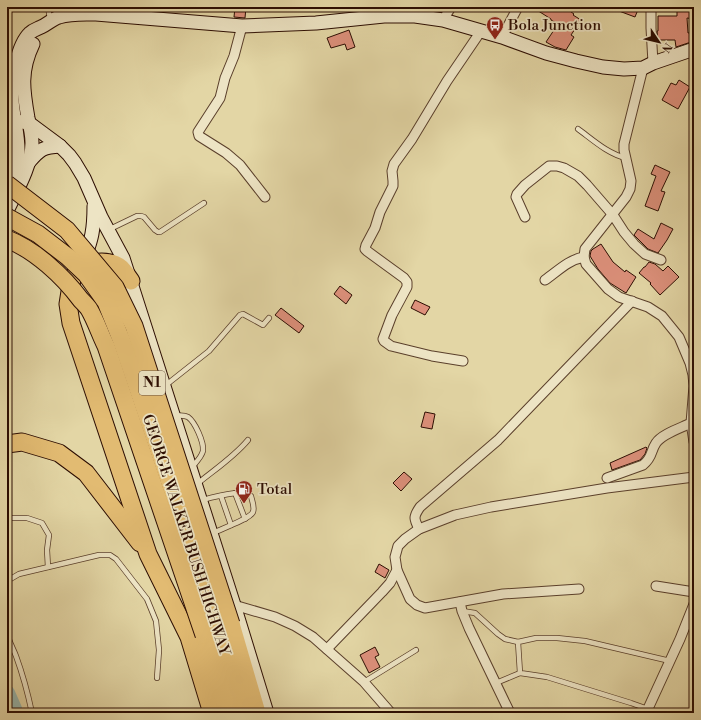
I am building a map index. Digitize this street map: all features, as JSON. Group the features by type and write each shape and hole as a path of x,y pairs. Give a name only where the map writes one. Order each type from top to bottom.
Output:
{"highway":[{"name":"N1","path":"7,185 67,230 115,287 134,326 218,630 257,713"},
{"name":"GEORGE WALKER BUSH HIGHWAY","path":"7,217 38,234 68,256 86,274 106,302 121,339 170,483 218,630 242,713"},
{"name":"GEORGE WALKER BUSH HIGHWAY","path":"7,239 26,249 54,270 74,290 89,309 106,346 218,630 210,652 228,713"},
{"path":"131,281 122,268 113,262 93,262 81,264 72,279 68,304 71,323 148,554 189,637 212,713"},
{"path":"7,444 22,442 59,453 86,473 148,554"}],"street":[{"path":"443,20 451,7"},
{"path":"502,37 518,7"},
{"path":"651,7 648,65 624,144 631,181 630,189 626,197 585,249 584,257 586,264 608,289 619,297 648,307 662,316 679,337 694,375 692,428 694,442"},
{"path":"7,185 13,174 18,155 12,99 14,69 20,50 29,33 51,18 71,14 96,14 123,11 242,26 316,24 384,16 415,16 443,20 502,37 576,62 624,70 648,65 694,49"},
{"path":"7,211 29,162 32,144 24,92 25,66 28,54 51,18"},
{"path":"242,26 220,98 198,132 199,136 226,153 240,165 265,197"},
{"path":"463,361 410,352 391,346 384,341 383,339 392,314 407,287 407,282 404,278 365,249 375,228 380,212 393,186 392,171 394,164 412,139 450,76 481,31"},
{"path":"15,121 29,123"},
{"name":"GEORGE WALKER BUSH HIGHWAY","path":"29,123 60,146 69,155 80,171 101,217 123,258 267,713"},
{"path":"29,162 41,149 60,146"},
{"path":"525,217 516,197 517,194 525,185 549,166 564,168 578,176 587,185 613,214 624,232 634,244 645,254 661,260"},
{"path":"81,264 90,244 94,224 94,200"},
{"path":"545,280 568,263 575,259 584,257"},
{"path":"419,529 415,520 415,514 420,507 498,440 632,301"},
{"path":"607,478 643,465 648,461 656,442 662,437 692,428"},
{"path":"579,589 503,594 461,606 425,608 410,600 397,570 395,557 398,546 405,538 419,529 455,515 491,507 607,488 694,477"},
{"path":"327,649 390,583 397,570"},
{"path":"656,586 694,592"},
{"path":"647,711 680,639 694,604"},
{"path":"234,605 274,617 313,637 364,682 391,713"},
{"path":"461,606 510,713"}],"lane":[{"path":"7,14 13,7"},
{"path":"48,7 51,18"},
{"path":"578,129 605,149 615,155 626,158"},
{"path":"108,230 137,216 144,216 158,232 160,232 204,203"},
{"path":"164,386 209,350 240,315 243,314 263,325 268,318"},
{"path":"173,415 186,416 191,420 200,436 203,450 200,459 190,469"},
{"path":"196,485 242,447 248,440"},
{"path":"200,501 241,492 251,496 254,510 252,514 245,519 211,533"},
{"path":"235,493 245,519"},
{"path":"221,496 230,525"},
{"path":"7,518 27,518 42,523 49,534 47,550 48,567"},
{"path":"7,581 19,574 99,555 110,555 131,577 147,599 156,621 159,650 157,678"},
{"path":"461,606 475,613 505,639 518,642 536,638 557,638 585,642 670,661"},
{"path":"7,633 8,641 15,655 26,686 32,713"},
{"path":"518,642 520,673"},
{"path":"364,682 416,650"},
{"path":"496,683 520,673 547,677 631,702 647,711"}],"building":[{"path":"235,7 246,7 245,18 234,17"},
{"path":"532,7 564,7 581,20 571,35 574,37 566,50 555,47 546,42 558,24"},
{"path":"611,7 639,7 635,17"},
{"path":"677,7 694,7 694,19 687,18 688,33 694,32 694,41 676,47 675,40 658,40 657,31 658,16 677,16"},
{"path":"349,30 355,47 347,50 345,44 331,48 327,38"},
{"path":"679,80 690,87 678,109 662,100 671,83 676,85"},
{"path":"655,165 670,172 661,191 665,192 658,211 645,206 656,176 651,174"},
{"path":"661,223 673,229 658,253 648,249 634,235 638,229 654,239"},
{"path":"601,244 613,262 625,272 626,270 636,277 626,293 610,283 598,269 590,256 591,251"},
{"path":"649,262 655,264 663,271 668,266 679,277 660,295 650,284 651,283 639,273"},
{"path":"340,286 352,295 346,304 334,294"},
{"path":"415,300 430,307 425,315 411,308"},
{"path":"281,308 304,326 299,333 275,315"},
{"path":"425,412 435,414 432,429 421,427"},
{"path":"646,447 645,454 640,460 612,470 610,463"},
{"path":"404,472 412,479 401,491 393,483"},
{"path":"379,564 389,570 385,578 375,572"},
{"path":"375,647 379,655 375,657 380,667 369,673 360,655"}],"waterway":[{"path":"7,693 15,713"}],"place":[{"name":"Bola Junction","path":"495,40"},
{"name":"Total","path":"244,504"}]}
